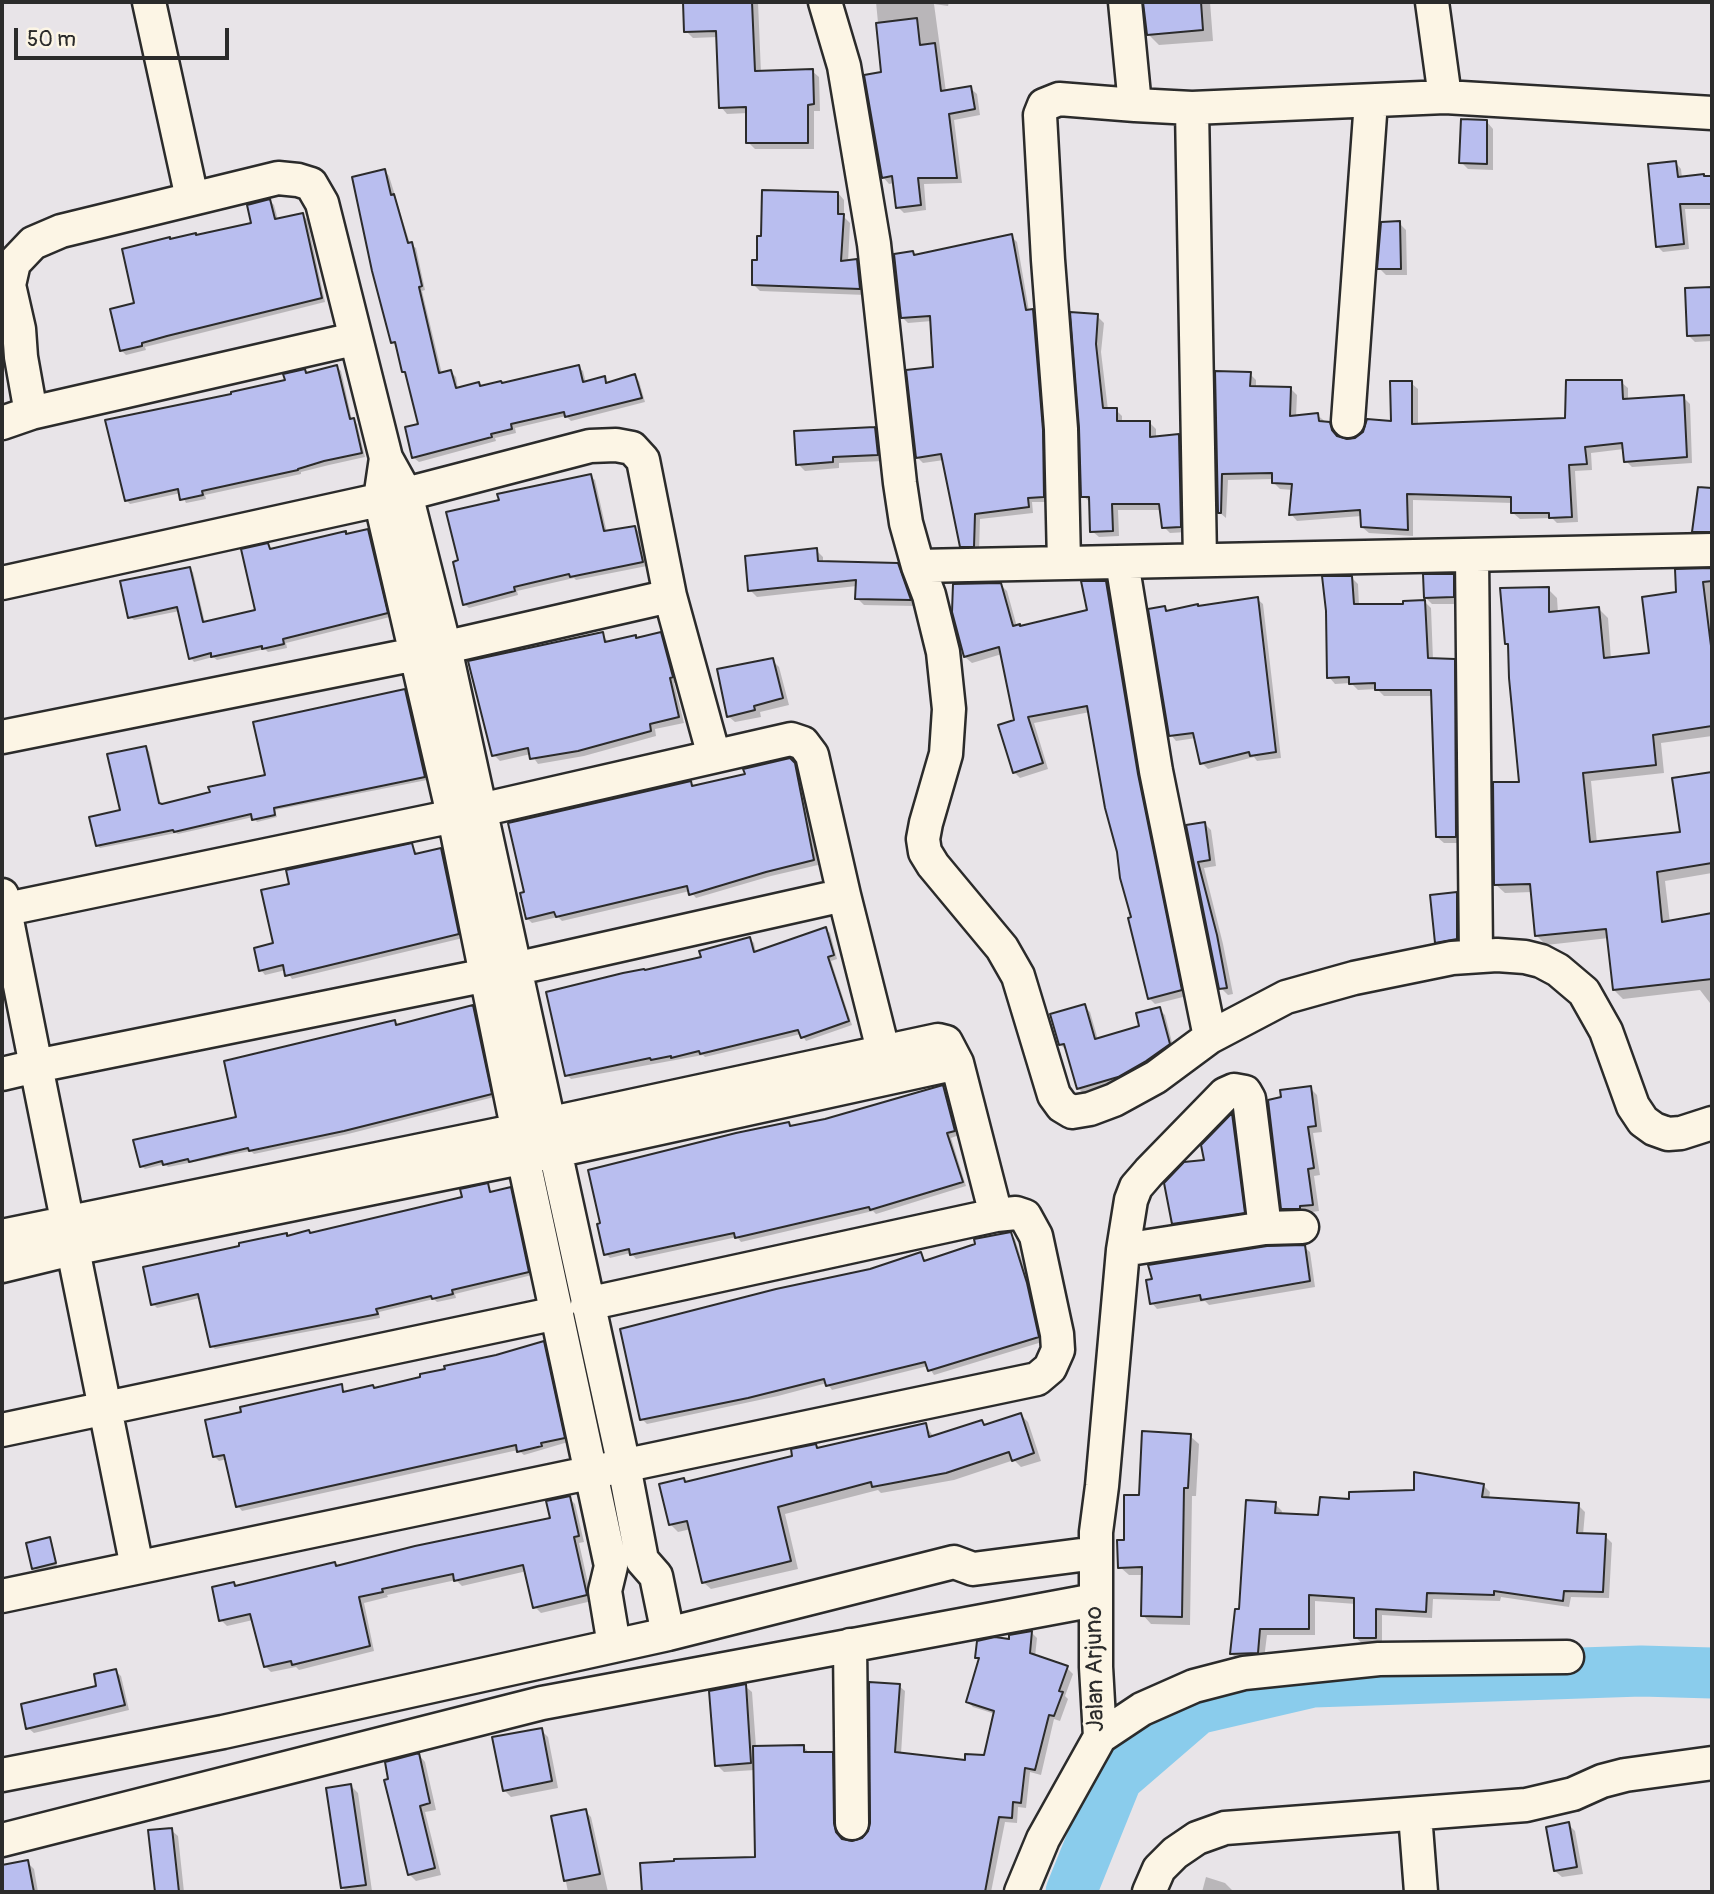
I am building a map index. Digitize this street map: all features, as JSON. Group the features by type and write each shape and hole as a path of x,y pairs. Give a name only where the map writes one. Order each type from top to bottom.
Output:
{"street":[{"path":"149,2 192,198"},
{"path":"825,2 844,66 874,244 906,523 929,595 943,652 949,709 946,754 926,824 923,839 925,852 1002,948 1018,976 1054,1095 1062,1106 1072,1112 1114,1100 1156,1077 1210,1037 1286,996 1354,978 1476,955 1525,957 1541,961 1574,982 1584,992 1606,1031 1633,1106 1643,1121 1654,1129 1668,1134 1681,1133 1712,1122"},
{"path":"1125,2 1135,105"},
{"path":"1432,2 1445,97"},
{"path":"1064,563 1061,429 1040,115 1044,105 1059,99 1192,108 1445,97 1712,113"},
{"path":"1348,421 1371,101"},
{"path":"1192,108 1200,560"},
{"path":"354,339 16,418 21,357 19,329 9,285 14,263 33,243 61,231 278,178 311,184 322,203 431,651 536,1141 557,1313 611,1566 605,1591 614,1645"},
{"path":"2,583 393,497 590,446 616,444 632,448 643,460 670,596 714,755"},
{"path":"918,566 1712,550"},
{"path":"1472,556 1476,955"},
{"path":"1122,562 1156,771 1210,1037"},
{"path":"2,737 431,651 670,596"},
{"path":"137,1567 3,905 466,813 791,739 803,743 812,755 883,1050"},
{"path":"2,1074 501,972 844,895"},
{"path":"536,1141 883,1050 938,1040 946,1042 957,1063 996,1215"},
{"path":"2,1236 69,1236 536,1141 957,1063"},
{"name":"Jalan Arjuno","path":"1021,1892 1044,1839 1100,1737 1094,1600 1096,1542 1122,1250 1131,1200 1136,1187 1225,1094 1234,1090 1245,1092 1249,1099 1265,1228"},
{"path":"536,1141 587,1304 624,1466 642,1560 656,1576 668,1634"},
{"path":"2,1596 1037,1379 1050,1368 1058,1350 1036,1236 1025,1216 1016,1213 996,1215 587,1304"},
{"path":"1122,1250 1265,1228 1302,1227"},
{"path":"2,1266 69,1236"},
{"path":"2,1430 557,1313"},
{"path":"2,1775 222,1732 668,1634 954,1562 973,1569 1096,1542"},
{"path":"611,1566 642,1560"},
{"path":"2,1840 542,1703 1094,1600"},
{"path":"850,1645 852,1823"},
{"path":"1100,1737 1142,1709 1194,1686 1244,1673 1379,1660 1567,1657"},
{"path":"1149,1892 1159,1869 1175,1853 1197,1838 1225,1828 1526,1805 1561,1797 1625,1775 1712,1763"},
{"path":"1415,1814 1421,1892"}],"building":[{"path":"683,2 752,2 755,71 813,69 814,104 808,105 808,143 746,143 746,107 719,108 716,31 684,32"},
{"path":"1143,2 1201,2 1203,30 1147,35"},
{"path":"917,18 920,45 935,43 941,91 971,86 975,109 949,114 957,178 918,178 921,205 896,208 892,176 882,178 864,75 881,72 876,23"},
{"path":"1461,119 1487,120 1487,164 1459,163"},
{"path":"1676,161 1678,177 1704,174 1712,176 1712,204 1680,204 1684,244 1656,247 1648,164"},
{"path":"385,169 408,243 412,242 422,286 419,287 439,373 451,370 456,388 479,382 480,386 501,381 502,383 579,365 583,382 605,376 606,383 635,374 642,398 565,417 564,412 511,424 512,429 491,434 492,437 412,458 405,427 418,424 395,342 391,343 352,177"},
{"path":"762,190 838,192 838,214 844,214 841,261 857,259 860,289 752,285 752,260 757,260 757,236 761,236"},
{"path":"270,199 275,219 303,213 322,298 167,336 120,351 110,309 134,303 122,249 170,237 196,235 251,223 247,205"},
{"path":"1400,221 1401,269 1377,269 1381,222"},
{"path":"1012,234 1026,310 1033,309 1043,430 1044,497 1028,498 1029,507 975,514 974,547 960,547 941,454 916,458 906,370 933,367 930,316 901,318 894,254 913,251 914,255"},
{"path":"1712,287 1712,335 1687,336 1685,288"},
{"path":"1070,312 1098,314 1096,344 1103,408 1117,408 1117,421 1150,421 1150,437 1179,434 1181,527 1162,528 1159,504 1112,504 1113,531 1090,532 1089,497 1081,497"},
{"path":"337,365 350,419 354,418 362,453 202,491 203,495 180,500 178,489 125,501 105,420 231,394 285,380 283,374 305,369 306,373"},
{"path":"1215,371 1251,372 1250,386 1291,387 1290,416 1318,413 1319,421 1330,422 1337,436 1347,439 1355,438 1363,432 1367,419 1391,421 1390,381 1412,381 1412,424 1565,418 1566,380 1622,380 1623,399 1684,395 1687,457 1624,462 1622,443 1585,447 1587,464 1569,465 1572,517 1549,518 1549,513 1511,513 1511,497 1407,494 1408,530 1361,527 1360,510 1289,515 1292,484 1272,483 1272,473 1222,474 1221,513 1218,513"},
{"path":"875,427 878,455 833,457 833,462 796,465 794,431"},
{"path":"591,474 604,531 635,526 643,562 570,577 569,574 514,587 515,591 463,605 453,562 458,560 446,512 499,500 497,494"},
{"path":"1698,487 1712,488 1712,532 1692,532"},
{"path":"368,529 388,613 283,639 284,644 211,657 211,653 189,659 177,607 128,618 120,581 190,567 203,622 255,610 241,549 268,543 270,549 346,531 346,534"},
{"path":"817,548 818,561 898,563 911,600 855,599 856,580 748,591 745,556"},
{"path":"1712,568 1712,581 1703,582 1712,654 1712,726 1653,735 1656,765 1583,773 1590,842 1680,832 1672,778 1712,772 1712,863 1657,872 1662,922 1712,913 1712,979 1613,990 1606,929 1535,936 1530,884 1494,885 1493,782 1519,782 1508,644 1505,644 1500,588 1549,587 1549,612 1599,607 1604,658 1649,653 1642,597 1676,592 1675,569"},
{"path":"1423,574 1454,574 1454,597 1424,598"},
{"path":"1322,576 1352,576 1354,604 1403,604 1403,601 1425,600 1428,658 1455,659 1456,837 1436,837 1431,690 1375,690 1375,683 1349,684 1349,677 1327,678 1326,611"},
{"path":"1081,581 1106,581 1138,774 1182,990 1148,999 1105,808 1087,706 1028,717 1043,763 1013,773 998,725 1014,720 999,647 964,657 952,612 953,584 1001,583 1013,626 1087,610"},
{"path":"1258,597 1276,752 1250,756 1249,752 1200,764 1193,733 1169,736 1148,609 1165,606 1166,611 1198,604"},
{"path":"603,632 605,642 661,632 673,677 670,678 679,717 650,724 651,731 578,751 530,759 528,748 492,756 468,661"},
{"path":"773,658 783,698 754,706 755,710 727,717 717,669"},
{"path":"405,689 425,777 274,808 275,815 252,820 251,814 96,846 89,817 120,810 107,754 146,746 159,803 162,804 210,792 208,787 265,775 253,722"},
{"path":"790,758 795,763 814,860 689,895 687,886 556,917 554,912 526,919 520,893 524,892 508,823 691,781 692,786 745,774 743,769"},
{"path":"1205,822 1210,860 1198,862 1217,935 1227,988 1219,989 1186,825"},
{"path":"412,843 415,854 441,848 459,934 285,976 283,965 259,971 254,948 273,943 261,890 289,884 286,870"},
{"path":"1457,892 1457,939 1435,943 1430,895"},
{"path":"826,927 834,955 828,957 849,1021 801,1038 798,1030 700,1054 699,1051 671,1058 650,1058 565,1076 546,992 701,957 699,951 750,937 754,952"},
{"path":"1085,1004 1095,1039 1139,1026 1136,1013 1160,1007 1170,1044 1118,1077 1077,1089 1064,1044 1059,1045 1050,1014"},
{"path":"473,1005 492,1094 344,1131 249,1151 248,1148 189,1162 188,1159 163,1165 162,1161 140,1167 133,1140 236,1117 224,1061 395,1020 396,1025"},
{"path":"943,1085 955,1131 947,1133 963,1182 870,1210 869,1207 735,1238 734,1233 630,1255 629,1249 604,1255 588,1170 736,1133 789,1122 790,1126 825,1119"},
{"path":"1311,1086 1316,1126 1308,1127 1314,1168 1308,1169 1313,1205 1300,1206 1300,1209 1281,1209 1268,1100 1281,1097 1280,1090"},
{"path":"1232,1113 1245,1213 1172,1224 1164,1183 1184,1162 1204,1160 1201,1145"},
{"path":"488,1183 490,1192 511,1187 529,1272 452,1290 453,1294 432,1299 431,1296 376,1309 378,1314 210,1347 198,1294 151,1305 143,1267 239,1246 239,1243 287,1233 287,1236 309,1230 310,1233 462,1197 460,1189"},
{"path":"1011,1232 1027,1283 1039,1337 928,1371 925,1362 826,1386 824,1379 640,1420 620,1329 776,1289 870,1269 921,1252 924,1261 975,1244 974,1239"},
{"path":"1305,1245 1310,1281 1201,1300 1200,1295 1150,1304 1146,1280 1152,1279 1148,1265 1267,1246"},
{"path":"544,1341 565,1438 517,1452 516,1445 236,1507 224,1455 213,1457 205,1420 241,1412 240,1407 342,1384 343,1392 373,1385 374,1388 420,1377 420,1374 445,1369 444,1366"},
{"path":"1021,1413 1034,1453 1012,1461 1009,1452 946,1473 872,1487 871,1482 778,1507 791,1561 702,1583 687,1521 669,1525 659,1484 684,1478 685,1482 792,1456 791,1449 816,1444 817,1448 926,1423 929,1437 982,1420 984,1425"},
{"path":"1142,1431 1191,1434 1188,1488 1184,1488 1182,1617 1141,1616 1142,1567 1118,1568 1117,1540 1124,1540 1124,1495 1139,1495"},
{"path":"1414,1472 1484,1484 1482,1497 1579,1503 1577,1533 1606,1534 1603,1592 1564,1591 1563,1601 1494,1591 1494,1595 1427,1593 1426,1612 1376,1609 1376,1638 1354,1638 1354,1598 1309,1595 1309,1629 1260,1629 1258,1653 1230,1654 1235,1609 1239,1609 1246,1500 1276,1502 1275,1513 1318,1515 1320,1497 1349,1499 1349,1492 1414,1490"},
{"path":"570,1496 579,1536 574,1537 587,1595 533,1608 523,1565 454,1581 453,1574 382,1589 383,1592 359,1597 370,1646 292,1665 291,1661 264,1667 250,1614 219,1621 212,1587 234,1582 235,1586 335,1562 336,1566 415,1546 550,1518 546,1501"},
{"path":"50,1537 56,1563 32,1569 26,1543"},
{"path":"1032,1631 1030,1653 1068,1666 1059,1691 1063,1692 1054,1716 1049,1715 1035,1770 1025,1768 1021,1803 1013,1802 1012,1818 999,1817 985,1892 642,1892 640,1863 674,1859 755,1857 753,1746 804,1745 804,1752 833,1752 836,1832 842,1839 852,1841 862,1838 870,1823 869,1682 900,1684 895,1752 965,1760 965,1754 984,1755 994,1711 966,1702 979,1658 975,1658 977,1641 995,1637 1009,1639 1009,1635"},
{"path":"116,1669 125,1705 26,1729 21,1704 96,1686 94,1674"},
{"path":"746,1684 751,1763 715,1766 709,1691"},
{"path":"542,1728 552,1781 503,1791 492,1737"},
{"path":"419,1753 430,1803 420,1806 435,1868 408,1875 384,1780 388,1779 385,1762"},
{"path":"351,1784 366,1885 341,1888 326,1788"},
{"path":"586,1809 600,1874 564,1881 551,1816"},
{"path":"1569,1822 1577,1867 1554,1871 1546,1827"},
{"path":"172,1828 179,1892 155,1892 148,1830"},
{"path":"28,1860 34,1892 2,1892 2,1865"}],"waterway":[{"path":"1071,1892 1117,1778 1197,1709 1313,1682 1641,1671 1712,1673"}]}
